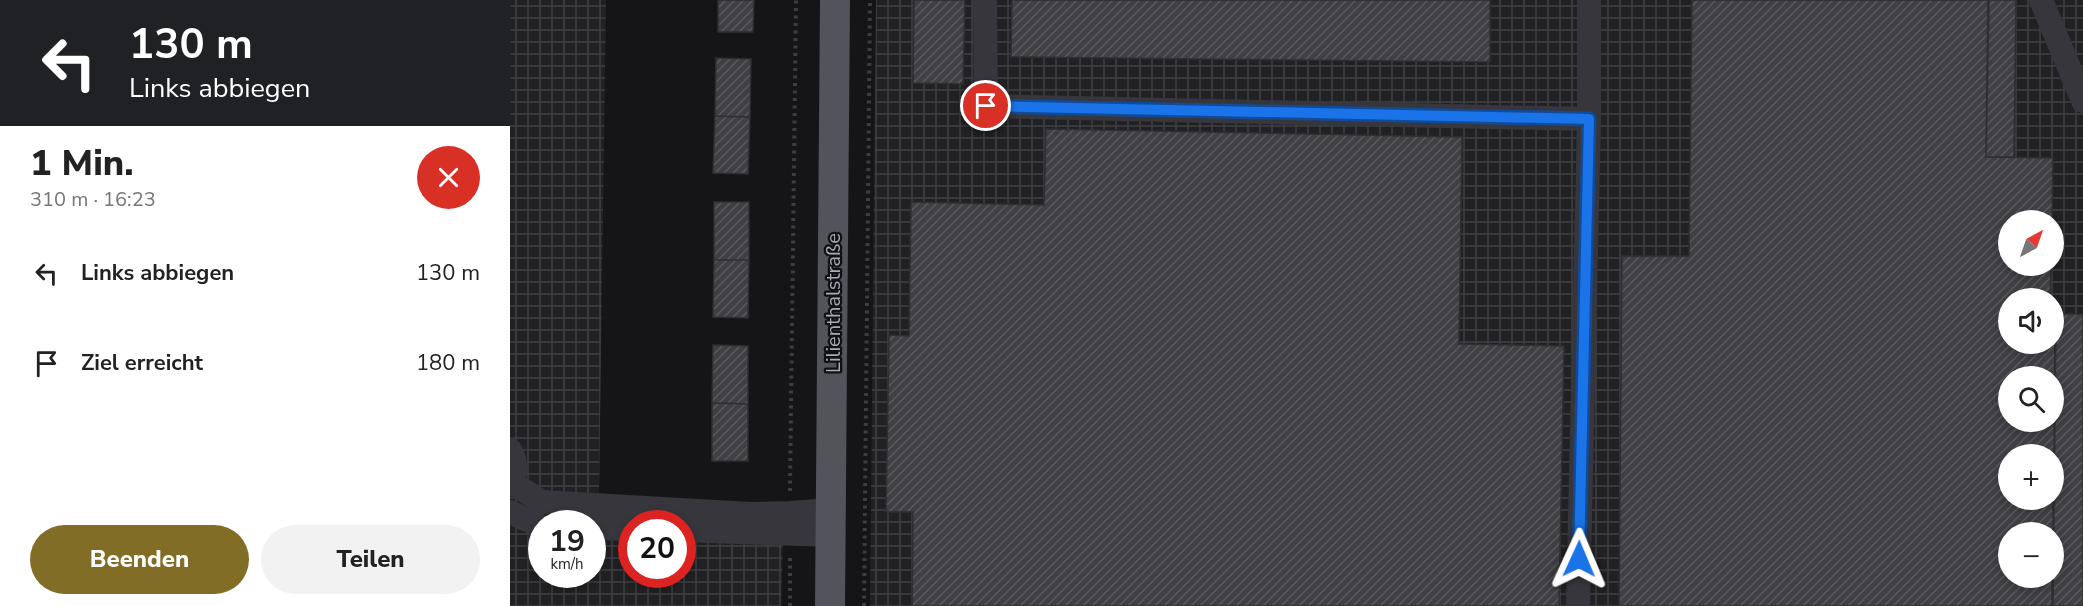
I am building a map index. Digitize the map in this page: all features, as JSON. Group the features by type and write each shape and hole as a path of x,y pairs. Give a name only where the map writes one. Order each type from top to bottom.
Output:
{"main road":[{"name":"Lilienthalstraße","path":"830,606 835,0"}],"lane":[{"path":"985,0 986,106 1589,119"},
{"path":"1578,606 1589,119 1589,0"},
{"path":"2041,0 2083,101"},
{"path":"510,450 515,459 514,478 511,483 542,502 750,514 790,524"},
{"path":"510,512 528,520"},
{"path":"696,529 831,522"}],"path":[{"path":"790,606 796,0"},
{"path":"864,606 870,0"}],"shaded area":[{"path":"510,0 606,0 599,494 760,504 784,503 781,606 510,606"},
{"path":"876,0 2083,0 2083,606 870,606"}],"building":[{"path":"718,0 754,0 753,32 718,32"},
{"path":"914,0 965,0 963,84 913,83"},
{"path":"1012,0 1490,0 1490,62 1011,57"},
{"path":"1692,0 1988,0 1986,157 2053,158 2052,210 1998,210 1998,276 2051,276 2050,288 1998,288 1998,354 2055,354 2055,366 1998,366 1998,432 2054,432 2054,444 1998,444 1998,510 2053,510 2053,522 1998,522 1998,588 2052,588 2052,606 1619,606 1622,256 1689,256"},
{"path":"1989,0 2016,0 2014,157 1986,157"},
{"path":"716,58 751,59 750,117 715,116"},
{"path":"715,116 750,117 748,174 713,173"},
{"path":"1046,129 1462,137 1459,344 1564,346 1559,606 912,606 913,512 886,512 889,335 909,336 911,202 1044,205"},
{"path":"714,202 749,202 749,260 714,260"},
{"path":"714,260 749,260 748,318 713,317"},
{"path":"2064,314 2083,314 2083,606 2053,606 2053,588 2064,588 2064,522 2054,522 2054,510 2064,510 2064,444 2055,444 2055,432 2064,432 2064,366 2055,366 2056,354 2064,354"},
{"path":"713,345 748,346 748,404 712,403"},
{"path":"712,403 748,404 748,461 712,461"}],"route":[{"path":"986,106 1589,119 1579,559"}]}
